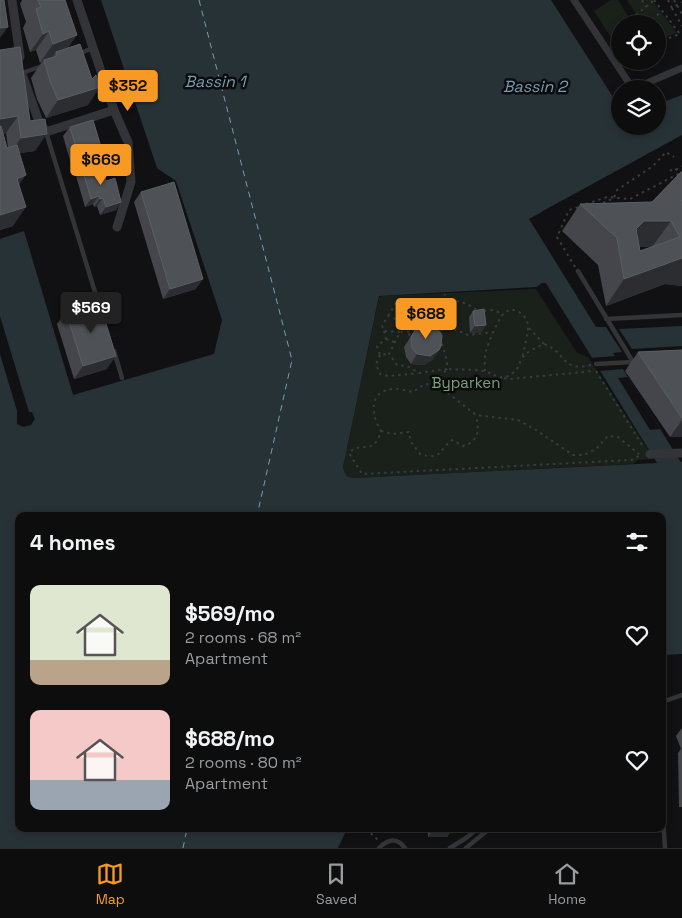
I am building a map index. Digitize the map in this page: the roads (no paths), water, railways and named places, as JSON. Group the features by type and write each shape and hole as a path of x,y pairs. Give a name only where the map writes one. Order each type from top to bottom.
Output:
{"street":[{"path":"12,0 14,52 24,84 38,119 46,132 114,110"},
{"path":"76,0 114,110 128,142 131,182 116,227"},
{"path":"574,0 634,89 682,68"},
{"path":"650,454 680,453"}],"lane":[{"path":"76,54 93,48"},
{"path":"22,73 49,64"},
{"path":"46,132 101,312"},
{"path":"578,271 633,362"},
{"path":"606,319 682,315"},
{"path":"113,350 122,378"},
{"path":"596,364 643,362"},
{"path":"666,701 682,695"},
{"path":"450,848 473,832"},
{"path":"466,848 485,832"},
{"path":"664,832 665,848"},
{"path":"381,846 393,840 401,842 405,848"}],"water":[{"path":"101,0 551,0 611,94 611,135 666,135 666,101 682,95 682,135 529,219 596,327 606,327 622,352 613,353 682,462 682,654 666,655 666,512 15,512 15,832 346,832 338,848 0,848 0,354 17,411 17,424 23,427 31,425 35,419 32,412 29,412 0,316 0,239 24,231 73,395 214,354 222,320 176,181 157,168","holes":["542,283 546,283 657,463 355,478 347,476 343,467 379,296 536,287"]},
{"path":"682,326 682,346 632,349 619,329"}],"water label":[{"name":"Bassin 1","path":"215,81"},
{"name":"Bassin 2","path":"535,86"}],"park label":[{"name":"Byparken","path":"466,382"}]}
